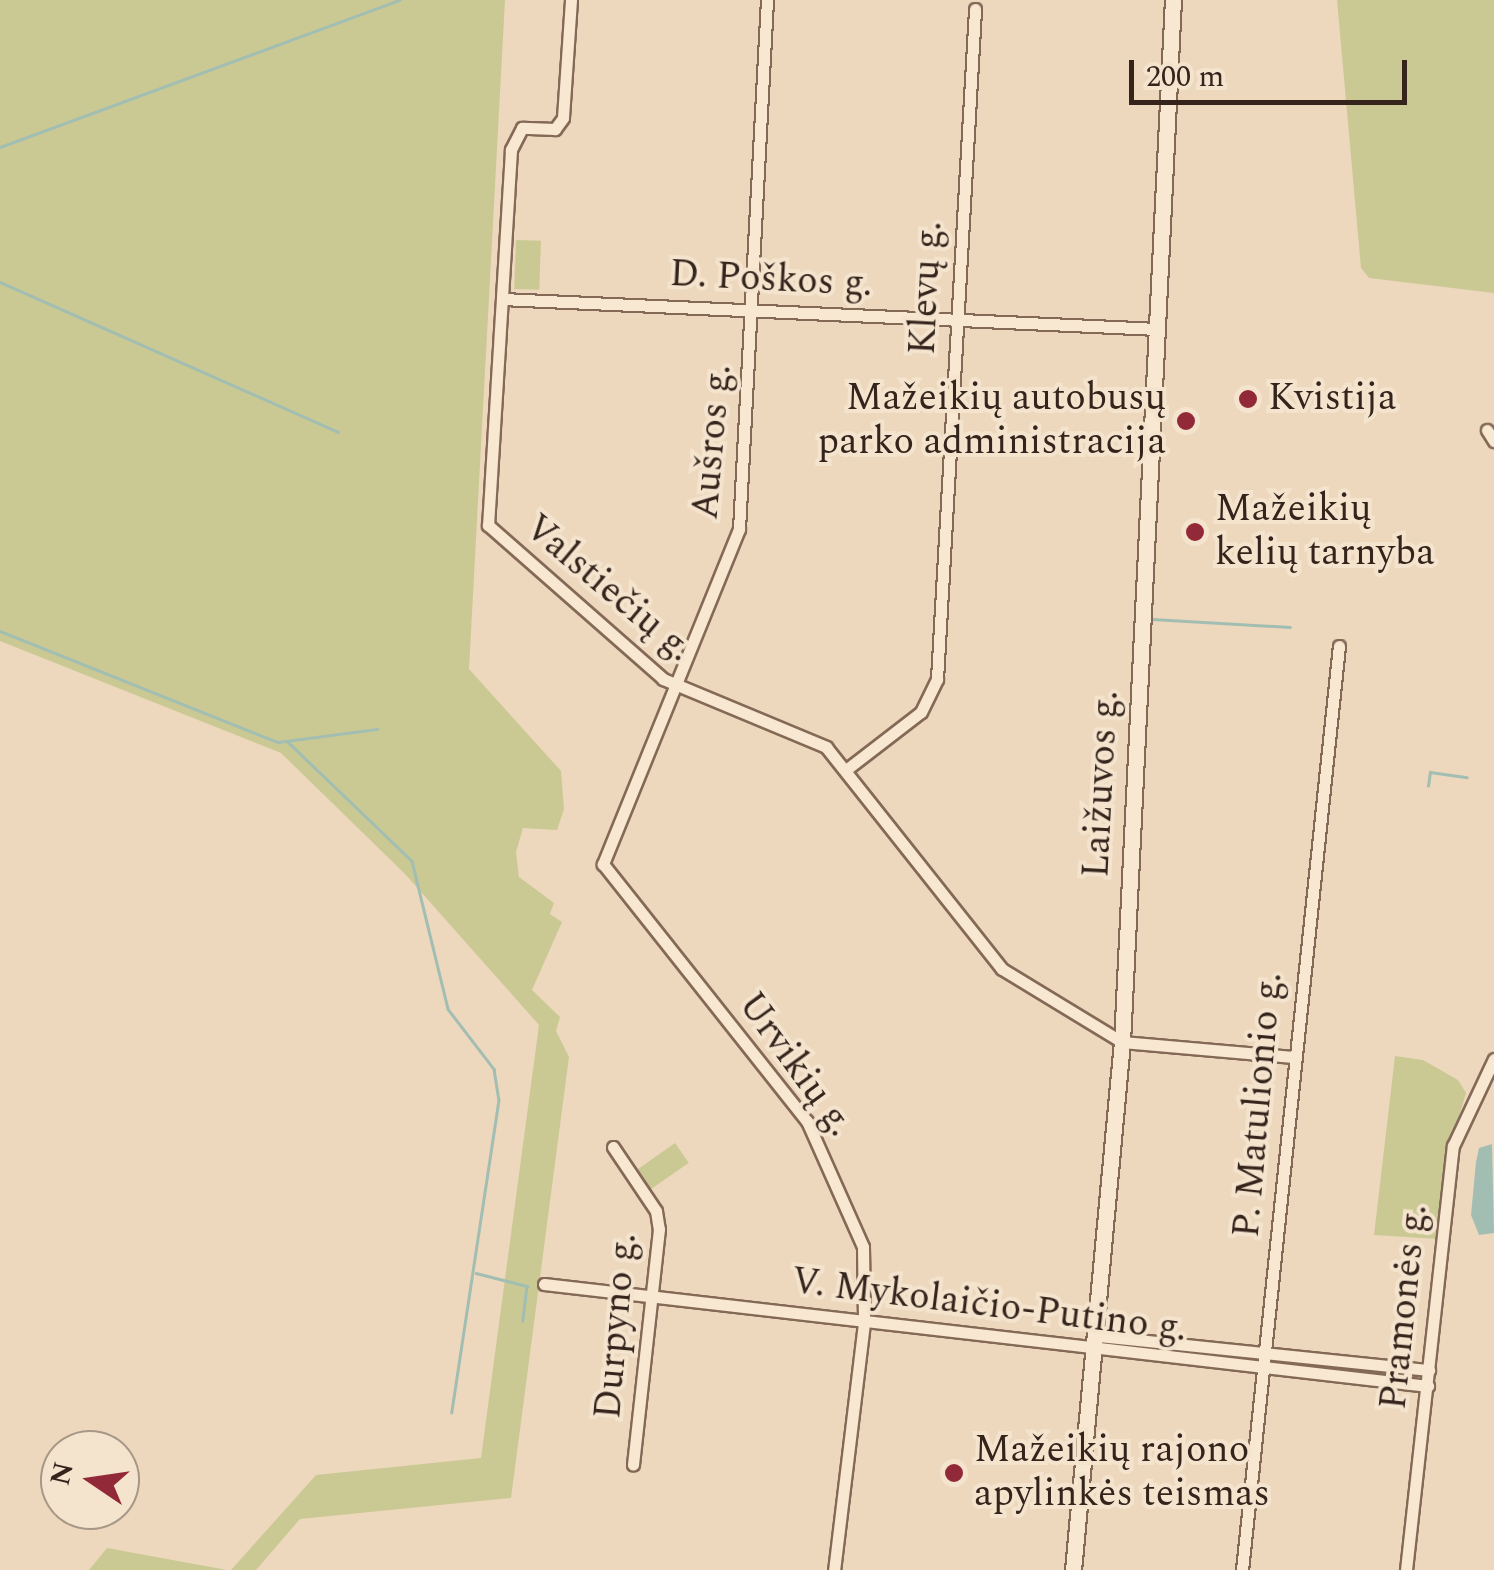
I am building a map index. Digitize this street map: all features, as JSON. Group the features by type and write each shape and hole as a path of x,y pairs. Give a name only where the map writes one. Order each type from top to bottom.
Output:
{"main road":[{"name":"Laižuvos g.","path":"1073,1570 1098,1343 1122,1042 1173,0"}],"street":[{"name":"Valstiečių g.","path":"570,0 563,118 555,129 522,128 513,136 488,525 678,688 826,746 985,955 1122,1042"},
{"name":"Aušros g.","path":"603,864 678,688 738,529 754,308 767,0"},
{"name":"Klevų g.","path":"847,770 933,697 975,9"},
{"name":"D. Poškos g.","path":"502,299 1158,329"},
{"name":"P. Matulionio g.","path":"1242,1570 1339,646"},
{"name":"Urvikių g.","path":"603,864 822,1145 868,1266 834,1570"},
{"path":"1122,1042 1293,1057"},
{"name":"Pramonės g.","path":"1406,1570 1452,1146 1494,1059"},
{"name":"Durpyno g.","path":"613,1147 656,1211 654,1296 633,1465"},
{"name":"V. Mykolaičio-Putino g.","path":"544,1284 864,1323 1266,1353 1429,1370"},
{"name":"V. Mykolaičio-Putino g.","path":"1098,1343 1265,1368 1428,1386"}],"shaded area":[{"path":"0,0 505,0 469,669 561,771 564,809 557,830 523,828 516,852 519,877 554,903 550,914 562,922 532,990 560,1017 556,1031 569,1057 511,1498 300,1519 256,1570 231,1570 316,1475 481,1458 539,1025 405,874 281,753 0,641"},
{"path":"1337,0 1494,0 1494,293 1369,278 1361,268"},
{"path":"516,240 541,241 539,290 514,289"},
{"path":"1395,1056 1423,1060 1458,1080 1466,1093 1450,1147 1439,1239 1374,1235"},
{"path":"675,1143 689,1163 651,1189 637,1169"},
{"path":"1492,1144 1494,1233 1479,1235 1471,1215 1476,1162 1479,1148"},
{"path":"107,1548 227,1570 89,1570"}],"waterway":[{"path":"0,147 400,0"},
{"path":"0,282 338,432"},
{"path":"1152,619 1290,627"},
{"path":"0,631 278,742 377,729"},
{"path":"287,741 412,861 448,1009 494,1069 499,1100 452,1412"},
{"path":"1428,786 1430,772 1467,777"},
{"path":"476,1273 527,1286 523,1321"}],"place":[{"name":"Kvistija","path":"1248,399"},
{"name":"Mažeikių autobusų parko administracija","path":"1186,421"},
{"name":"Mažeikių kelių tarnyba","path":"1195,532"},
{"name":"Mažeikių rajono apylinkės teismas","path":"954,1473"}]}
